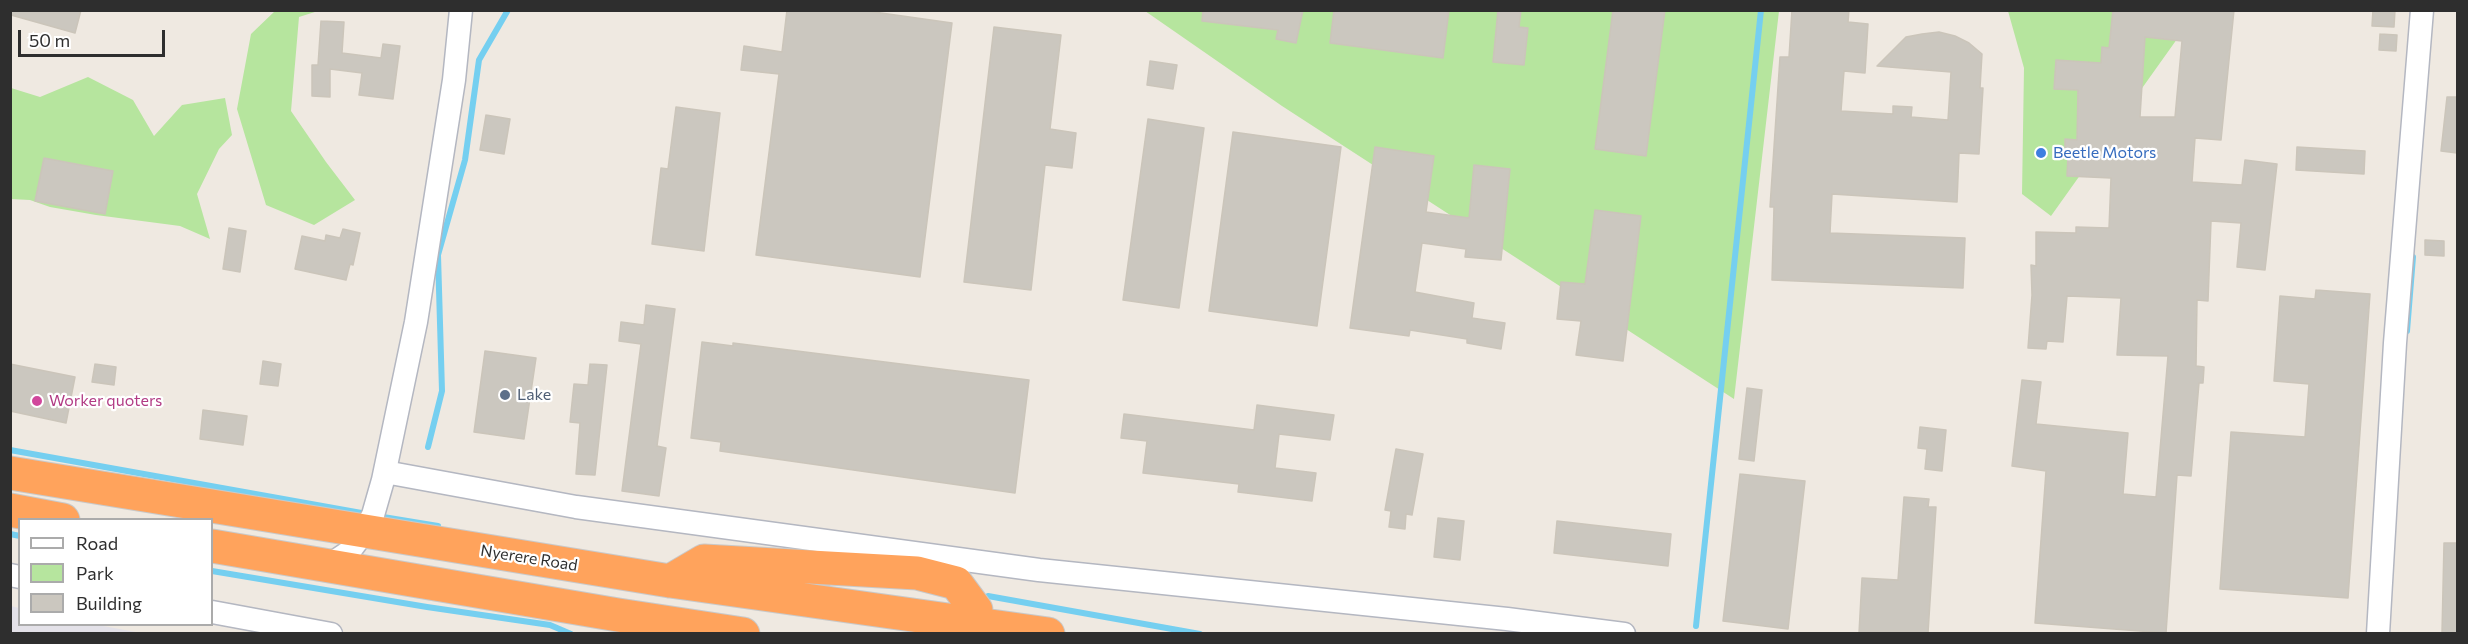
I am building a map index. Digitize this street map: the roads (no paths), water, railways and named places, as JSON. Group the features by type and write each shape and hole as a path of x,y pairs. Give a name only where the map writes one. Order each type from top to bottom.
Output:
{"highway":[{"name":"Nyerere Road","path":"10,473 364,532 976,629 1048,633"},
{"path":"10,510 57,518"},
{"path":"213,546 606,613 743,633"}],"street":[{"path":"320,565 337,560 349,552 364,532 373,516 385,472 416,321 454,80 461,10"},
{"path":"2378,633 2395,342 2422,10"},
{"path":"385,472 576,507 1027,568 1624,633"},
{"path":"213,612 331,633"}],"waterway":[{"path":"428,447 442,391 438,255 465,160 479,60 508,10"},
{"path":"1696,626 1761,10"},
{"path":"2407,331 2413,257"},
{"path":"10,450 367,514"},
{"path":"377,516 438,526"},
{"path":"10,534 18,536"},
{"path":"213,571 550,625 571,634"},
{"path":"988,596 1200,634"}],"place":[{"name":"Beetle Motors","path":"2041,153"},
{"name":"Lake","path":"505,395"},
{"name":"Worker quoters","path":"37,401"}]}
